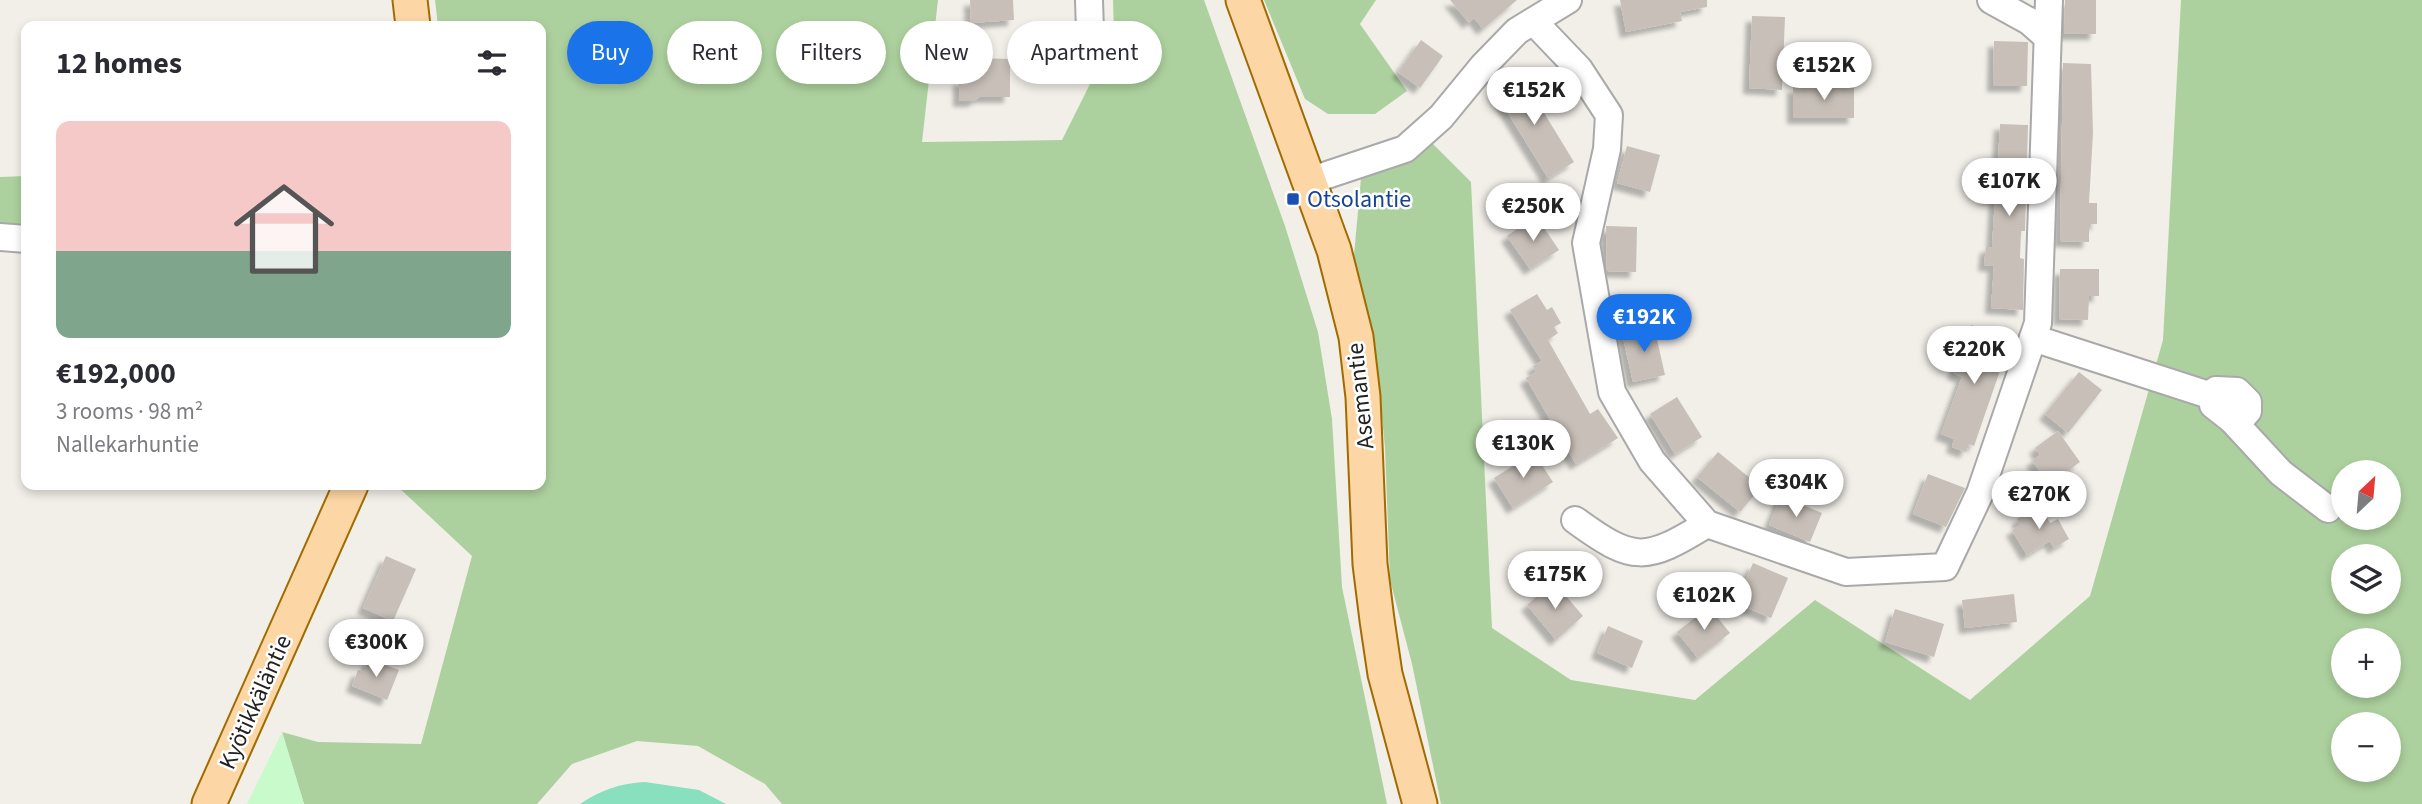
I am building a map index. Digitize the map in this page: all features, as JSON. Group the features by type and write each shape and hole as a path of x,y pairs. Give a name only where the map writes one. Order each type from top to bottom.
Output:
{"main road":[{"path":"410,0 412,21"},
{"name":"Asemantie","path":"1243,0 1334,250 1356,337 1363,397 1370,564 1377,620 1385,674 1420,804"},
{"name":"Kyötikkäläntie","path":"209,804 349,490"}],"street":[{"path":"1089,0 1089,21"},
{"path":"1309,181 1405,149 1441,117 1483,66 1517,31 1535,23 1568,0"},
{"path":"1992,0 2029,21 2046,36"},
{"path":"1535,23 1579,69 1609,115 1607,149 1586,243 1612,391 1652,461 1707,524 1846,572 1945,567 1980,493 2038,323 2049,0"},
{"path":"0,237 21,239"},
{"path":"2033,338 2212,396 2213,405 2232,420 2281,472 2328,509"},
{"path":"1575,520 1608,543 1643,555 1676,543 1707,524"}],"green space":[{"path":"435,0 938,0 936,21 900,21 900,84 929,84 922,142 1062,140 1090,84 1162,84 1162,21 1114,21 1113,0 1204,0 1285,226 1318,332 1332,419 1342,587 1387,804 782,804 765,784 698,746 637,741 572,764 537,804 304,804 282,732 318,742 421,744 472,556 401,490 546,490 546,21 437,21"},
{"path":"1264,0 1376,0 1360,24 1407,91 1375,114 1328,114 1305,99"},
{"path":"2181,0 2422,0 2422,804 1441,804 1412,664 1390,580 1385,448 1377,366 1353,266 1361,178 1432,143 1471,182 1492,628 1571,680 1695,700 1815,600 1970,700 2090,596 2163,340"},
{"path":"21,176 21,229 0,227 0,177"},
{"path":"282,732 304,804 247,804"},
{"path":"645,782 699,790 726,804 580,804 611,788"}],"building":[{"path":"970,0 1013,0 1014,20 971,21"},
{"path":"1450,0 1517,0 1483,29 1474,18 1469,23"},
{"path":"1620,0 1707,0 1707,7 1680,12 1682,21 1626,32"},
{"path":"2065,0 2096,0 2096,34 2064,34"},
{"path":"1752,16 1785,17 1782,90 1749,88"},
{"path":"1421,40 1443,56 1420,88 1398,72"},
{"path":"1994,41 2028,42 2027,86 1993,86"},
{"path":"993,59 1007,59 1010,97 980,97 973,101 959,101 959,84 993,84"},
{"path":"2063,63 2091,64 2093,133 2089,203 2097,203 2097,224 2089,224 2089,242 2060,241"},
{"path":"1521,75 1574,162 1548,178 1495,92"},
{"path":"1854,86 1854,118 1793,118 1793,87"},
{"path":"2000,124 2028,125 2025,231 2021,231 2020,258 2024,259 2023,310 1991,308 1994,266 1984,265 1986,247 1992,247 1995,198 1985,198 1986,178 1997,179"},
{"path":"1627,146 1660,155 1650,192 1617,183"},
{"path":"1536,216 1559,250 1530,269 1507,236"},
{"path":"1606,226 1637,227 1636,272 1607,271"},
{"path":"2060,269 2099,269 2099,296 2089,296 2088,320 2059,319"},
{"path":"1537,294 1547,310 1552,307 1561,323 1554,327 1558,333 1548,340 1590,414 1598,409 1618,438 1576,464 1526,378 1536,372 1533,366 1542,361 1510,310"},
{"path":"1971,325 2004,337 1997,357 2004,359 1974,446 1969,444 1966,452 1952,447 1954,439 1941,434 1962,377 1953,373"},
{"path":"1654,326 1665,375 1633,382 1622,333"},
{"path":"2079,372 2102,390 2068,433 2045,414"},
{"path":"1677,397 1702,437 1675,454 1650,414"},
{"path":"2058,431 2080,462 2050,484 2032,461 2040,455 2035,448"},
{"path":"1718,452 1761,487 1740,512 1697,477"},
{"path":"1534,453 1553,482 1513,508 1494,478"},
{"path":"1928,474 1965,488 1946,527 1913,514"},
{"path":"1781,496 1822,513 1810,542 1769,525"},
{"path":"2040,506 2050,523 2058,519 2069,539 2054,548 2050,541 2027,555 2012,530 2020,525 2017,519"},
{"path":"386,556 416,569 393,621 363,608"},
{"path":"1753,563 1788,578 1771,618 1736,603"},
{"path":"1554,582 1583,616 1556,640 1527,605"},
{"path":"2014,594 2017,622 1965,628 1962,600"},
{"path":"1709,607 1730,633 1698,658 1677,632"},
{"path":"1895,609 1944,624 1934,657 1885,642"},
{"path":"1608,626 1643,641 1632,668 1597,653"},
{"path":"369,659 399,670 387,700 352,686 358,670 364,672"}],"place":[{"name":"Otsolantie","path":"1293,199"}]}
